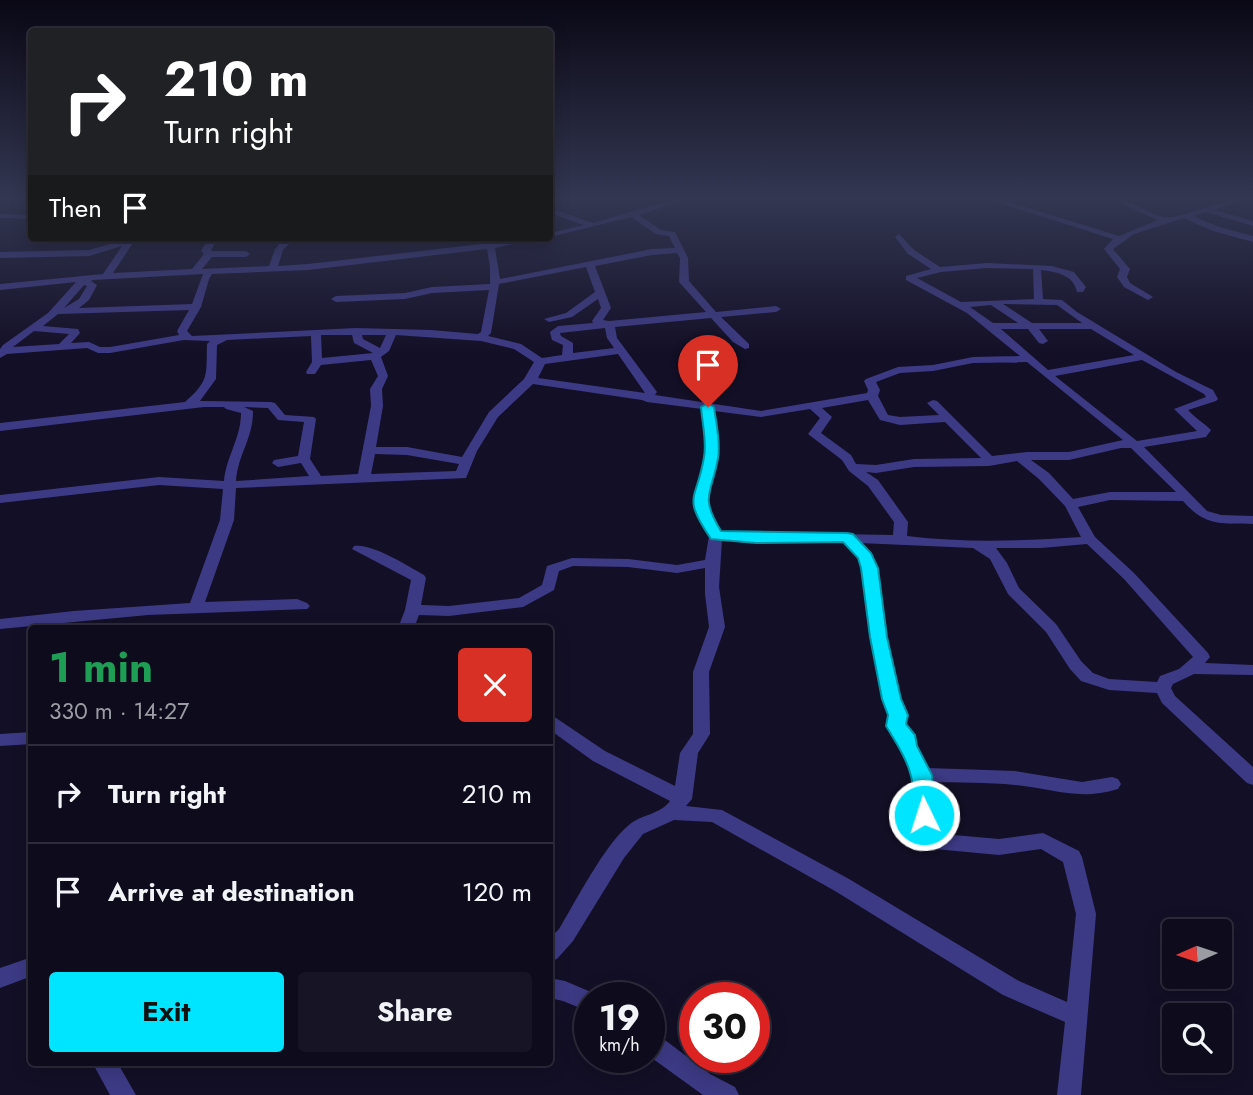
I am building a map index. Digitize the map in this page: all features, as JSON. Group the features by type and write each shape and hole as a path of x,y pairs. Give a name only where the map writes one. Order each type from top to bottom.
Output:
{"street":[{"path":"5,251 95,251"},
{"path":"106,276 123,251"},
{"path":"205,251 209,254 246,254"},
{"path":"272,269 278,251"},
{"path":"0,287 106,276 272,269 442,251"},
{"path":"487,338 495,285 491,251"},
{"path":"336,299 405,296 432,290 495,285 665,251"},
{"path":"681,251 684,282 697,292 732,338 745,346"},
{"path":"910,251 936,269"},
{"path":"1110,251 1125,269 1122,277 1127,285 1148,297"},
{"path":"195,272 209,254"},
{"path":"590,265 606,308 597,321 610,325"},
{"path":"1080,290 1081,287 1072,275 1064,270 1039,267 969,265 936,269 909,278 961,305 987,325 1135,445 1202,514 1221,519 1253,520"},
{"path":"1039,267 1036,271 1039,302"},
{"path":"185,337 182,331 196,307 204,279 210,271"},
{"path":"33,326 74,308 91,292 92,285 86,279"},
{"path":"2,353 13,339 58,309 86,279"},
{"path":"549,319 569,315 601,293"},
{"path":"992,302 1033,328 1043,341"},
{"path":"852,467 876,469 914,463 989,462 1019,457 1069,456 1121,444 1135,445 1202,434 1205,430 1198,428 1180,409 1212,400 1209,392 1144,357 1059,302 961,305"},
{"path":"62,312 196,307"},
{"path":"568,357 568,343 556,338 555,332 558,329 776,309"},
{"path":"610,325 612,338 651,392 647,399"},
{"path":"987,325 1033,328 1095,326"},
{"path":"33,326 74,331 62,347"},
{"path":"356,331 358,341 381,353"},
{"path":"2,353 89,345 97,350 110,350 185,337 226,338 393,331 487,338 519,346 535,354 540,361"},
{"path":"364,478 377,406 376,389 383,376 381,353 393,331"},
{"path":"316,333 314,367 381,353 426,333"},
{"path":"187,406 211,385 214,373 211,362 212,344 226,338"},
{"path":"540,361 621,350"},
{"path":"1046,374 1144,357"},
{"path":"950,418 900,421 884,418 872,396 874,390 870,381 889,372 933,368 973,360 1029,359"},
{"path":"0,499 159,481 214,486 462,475 466,461 496,410 531,380 540,361"},
{"path":"531,380 761,414 872,396"},
{"path":"933,403 989,462"},
{"path":"196,607 227,520 231,468 247,428 247,411 208,405"},
{"path":"0,427 187,406 271,405 282,418 309,417 304,459 317,480"},
{"path":"812,405 825,417 814,434 847,458 852,467 873,484 901,522 900,539"},
{"path":"553,949 566,936 617,852 636,829 677,806 689,752 702,736 703,692 700,677 702,665 711,649 717,621 711,562 716,536 701,510 701,492 712,456 708,407"},
{"path":"369,450 380,448 407,451 466,461"},
{"path":"1019,457 1044,476 1071,505 1090,540 1129,576 1202,657 1185,673 1166,680 1163,688 1168,699 1253,778"},
{"path":"278,463 304,459"},
{"path":"1071,505 1095,499 1154,494 1185,497"},
{"path":"716,536 847,537 939,544 1041,544 1090,540"},
{"path":"847,537 866,556 870,568 878,637 891,699 898,715 896,726 905,735 907,746 922,775 924,815 935,841 999,847 1044,841 1072,857 1086,914 1069,1095"},
{"path":"967,542 984,546 1002,562 1012,589 1052,629 1078,670 1096,682 1163,688"},
{"path":"359,549 400,566 419,578 407,625"},
{"path":"413,610 449,611 523,602 549,587 552,569 572,562 628,563 677,569 711,562"},
{"path":"0,624 73,615 196,607 302,606"},
{"path":"1190,668 1253,670"},
{"path":"553,724 677,806 726,820 842,884 1011,988 1075,1016"},
{"path":"0,740 28,738"},
{"path":"922,775 1015,778 1082,789 1112,785"},
{"path":"0,978 28,968"},
{"path":"553,989 574,995"},
{"path":"665,1054 702,1082 727,1095"},
{"path":"106,1066 124,1095"}],"route":[{"path":"708,407 712,456 701,492 701,510 716,536 847,537 866,556 870,568 878,637 891,699 898,715 896,726 905,735 907,746 922,775 924,815"}]}
